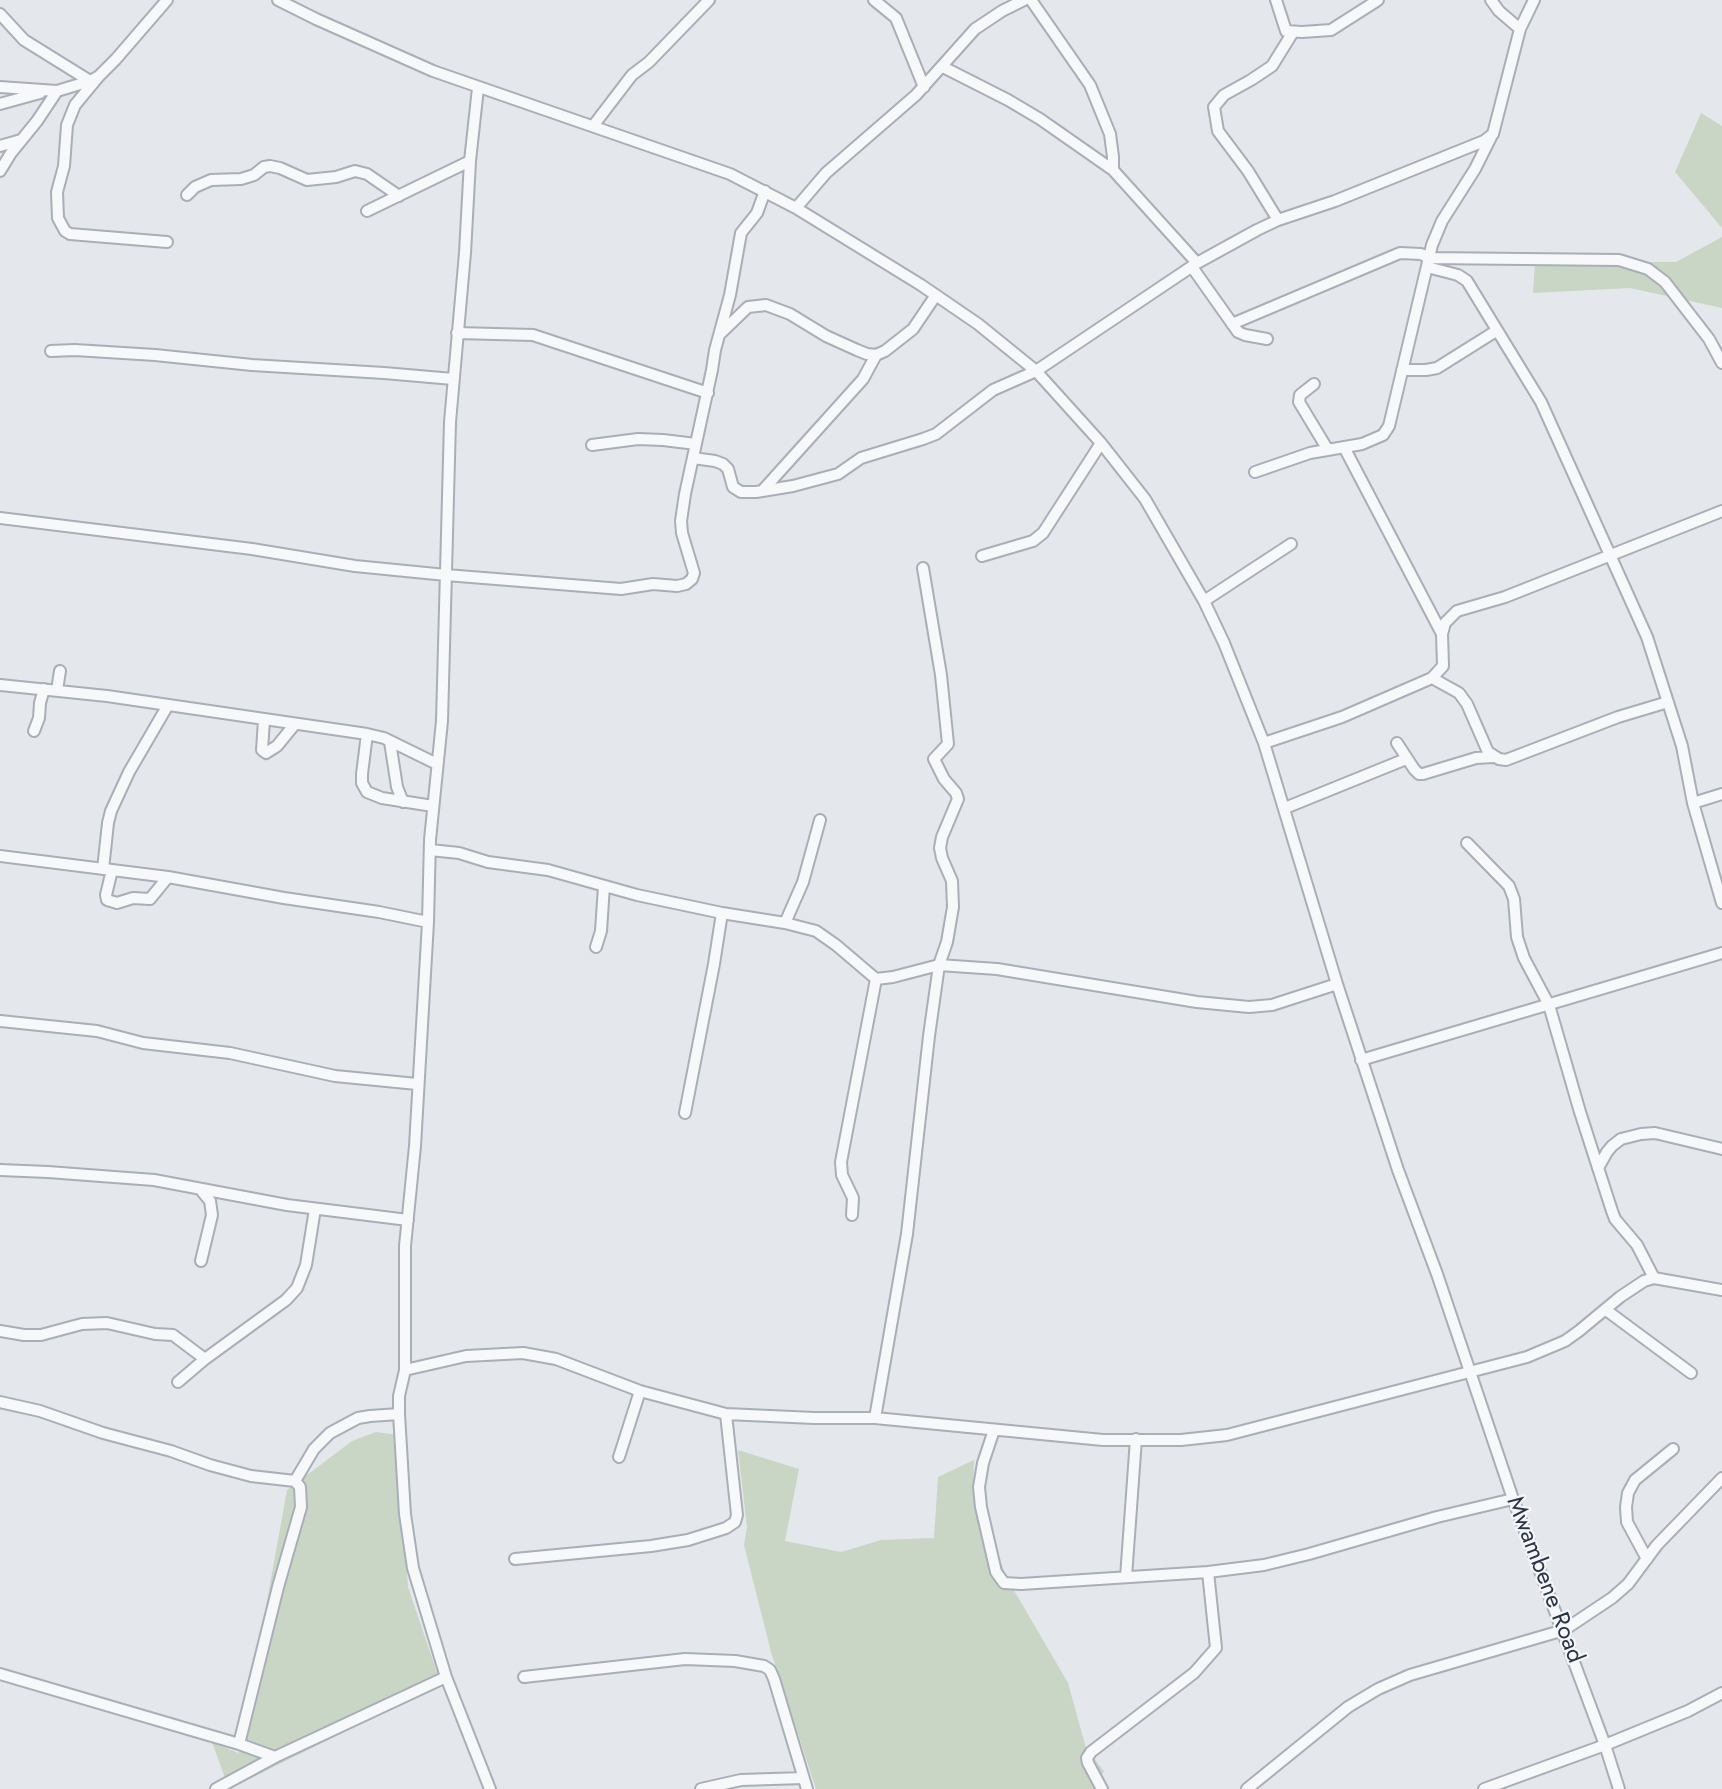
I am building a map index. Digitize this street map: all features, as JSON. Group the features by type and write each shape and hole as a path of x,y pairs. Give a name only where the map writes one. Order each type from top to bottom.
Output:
{"street":[{"path":"167,0 95,79 75,105 67,125 64,166 57,192 58,218 65,231 70,234 167,242"},
{"name":"Mwambene Road","path":"278,0 433,71 730,174 796,208 936,295 978,324 1036,371 1101,443 1145,499 1204,601 1264,743 1361,1060 1513,1499 1564,1630 1619,1789"},
{"path":"593,126 632,75 649,62 709,0"},
{"path":"796,208 826,173 924,87 975,29 1024,0"},
{"path":"1031,0 1090,85 1110,134 1113,170"},
{"path":"1276,0 1283,26 1286,30 1293,32 1331,30 1378,0"},
{"path":"1491,0 1504,16 1520,29"},
{"path":"1255,472 1293,458 1362,444 1383,435 1389,426 1428,262 1442,221 1475,169 1492,134 1520,29 1534,0"},
{"path":"880,2 896,18 924,87"},
{"path":"0,14 12,29 32,46 95,79"},
{"path":"1278,220 1248,171 1218,131 1214,107 1224,94 1272,66 1293,32"},
{"path":"943,67 1040,119 1113,170 1194,265 1232,324 1241,334 1267,339"},
{"path":"0,104 95,79"},
{"path":"0,87 52,91"},
{"path":"478,87 453,379 442,721 430,850 429,922 417,1084 415,1146 404,1270 405,1370 399,1396 399,1414 405,1514 410,1552 424,1608 446,1677 490,1789"},
{"path":"0,171 52,91"},
{"path":"693,458 723,464 728,469 736,490 749,493 831,477 870,454 923,440 936,434 993,390 1036,371 1194,265 1278,220 1335,201 1457,153 1484,141 1492,134"},
{"path":"0,146 21,140"},
{"path":"367,211 470,161"},
{"path":"187,195 211,180 241,179 270,166 307,180 336,177 355,171 368,174 399,196"},
{"path":"0,518 252,549 355,566 446,575 621,589 653,584 677,586 686,584 692,579 694,573 681,521 693,458 719,334 730,295 741,233 757,213 765,191"},
{"path":"1232,324 1389,256 1411,252 1463,277 1541,402 1647,637 1682,746 1693,802 1722,903"},
{"path":"1428,262 1602,259 1633,263 1656,274 1665,282 1709,339 1722,363"},
{"path":"719,334 748,307 759,304 790,314 826,336 867,354 876,355 885,351 913,329 936,295"},
{"path":"1402,370 1437,368 1496,331"},
{"path":"457,333 533,335 708,393"},
{"path":"51,351 155,355 252,365 453,379"},
{"path":"762,491 848,397 870,369 876,355"},
{"path":"1314,384 1300,395 1299,402 1328,450"},
{"path":"592,445 638,440 696,444"},
{"path":"982,556 1033,541 1043,533 1101,443"},
{"path":"1345,448 1442,634"},
{"path":"1264,743 1342,717 1432,678 1443,666 1442,634 1445,623 1457,611 1505,597 1722,510"},
{"path":"1204,601 1291,544"},
{"path":"875,1418 907,1234 929,1036 939,965 951,925 954,890 940,848 942,837 958,798 944,779 934,759 948,744 941,675 923,568"},
{"path":"57,690 60,671"},
{"path":"1432,678 1459,693 1467,704 1488,752 1499,759 1512,759 1618,717 1668,702"},
{"path":"0,685 57,690 367,734 384,738 437,764"},
{"path":"34,731 39,718 44,689"},
{"path":"168,705 129,772 111,811 106,896 112,902 133,898 150,899 168,877"},
{"path":"264,720 262,750 266,753 277,746 295,724"},
{"path":"367,734 362,764 364,788 371,795 433,806"},
{"path":"390,742 397,787 403,802"},
{"path":"1397,743 1406,759 1419,774 1476,758 1494,756"},
{"path":"1285,808 1406,759"},
{"path":"1693,802 1722,794"},
{"path":"784,923 803,882 820,820"},
{"path":"1467,843 1509,886 1514,899 1517,937 1524,958 1549,1005 1580,1112 1615,1219 1637,1245 1654,1278"},
{"path":"430,850 459,853 488,862 548,870 604,886 722,913 784,923 816,931 876,979 939,965 997,969 1197,1002 1249,1006 1272,1005 1337,984"},
{"path":"0,856 168,877 429,922"},
{"path":"596,947 601,931 604,886"},
{"path":"685,1113 722,913"},
{"path":"1361,1060 1722,953"},
{"path":"852,1215 853,1197 842,1175 841,1162 876,979"},
{"path":"0,1021 97,1031 143,1043 230,1053 335,1076 417,1084"},
{"path":"1598,1167 1606,1152 1621,1139 1641,1134 1655,1133 1722,1149"},
{"path":"0,1170 154,1180 315,1209 408,1220"},
{"path":"201,1190 210,1201 212,1215 201,1261"},
{"path":"212,1215 229,1195"},
{"path":"177,1382 286,1300 297,1288 306,1265 315,1209"},
{"path":"405,1370 466,1356 523,1353 568,1362 640,1391 726,1414 875,1418 1103,1440 1181,1440 1227,1435 1527,1357 1546,1350 1579,1332 1635,1287 1654,1278 1722,1290"},
{"path":"1606,1310 1691,1373"},
{"path":"0,1331 41,1335 82,1324 107,1323 155,1334 174,1335 205,1359"},
{"path":"619,1457 640,1391"},
{"path":"0,1402 251,1476 295,1481 300,1487 301,1507 278,1587 240,1744"},
{"path":"295,1481 314,1449 330,1433 358,1418 399,1414"},
{"path":"515,1559 651,1546 688,1540 726,1528 735,1522 737,1515 726,1414"},
{"path":"994,1430 983,1463 980,1486 981,1507 996,1572 1004,1583 1021,1584 1208,1572 1264,1565 1437,1517 1513,1499"},
{"path":"1126,1577 1136,1439"},
{"path":"1647,1559 1627,1522 1628,1493 1635,1480 1672,1449"},
{"path":"1247,1789 1347,1707 1378,1689 1410,1675 1564,1630 1612,1598 1628,1584 1657,1545 1722,1478"},
{"path":"1102,1789 1088,1763 1087,1758 1091,1752 1194,1673 1216,1648 1208,1572"},
{"path":"524,1677 685,1659 735,1661 764,1666 770,1670 774,1679 805,1784 741,1780 714,1788 701,1789"},
{"path":"0,1674 240,1744 275,1757"},
{"path":"216,1789 275,1757 446,1677"},
{"path":"1484,1789 1670,1719 1722,1693"}],"green space":[{"path":"1701,113 1722,126 1722,228 1675,172"},
{"path":"1722,237 1722,308 1630,288 1533,293 1535,262 1676,262"},
{"path":"376,1432 398,1435 408,1587 441,1684 229,1789 212,1742 238,1753 241,1745 287,1490 352,1441"},
{"path":"738,1450 799,1469 785,1541 841,1552 881,1540 934,1538 938,1477 974,1460 973,1496 1008,1580 1068,1683 1086,1748 1104,1771 1095,1789 816,1789 771,1652 744,1545 747,1527"}]}
